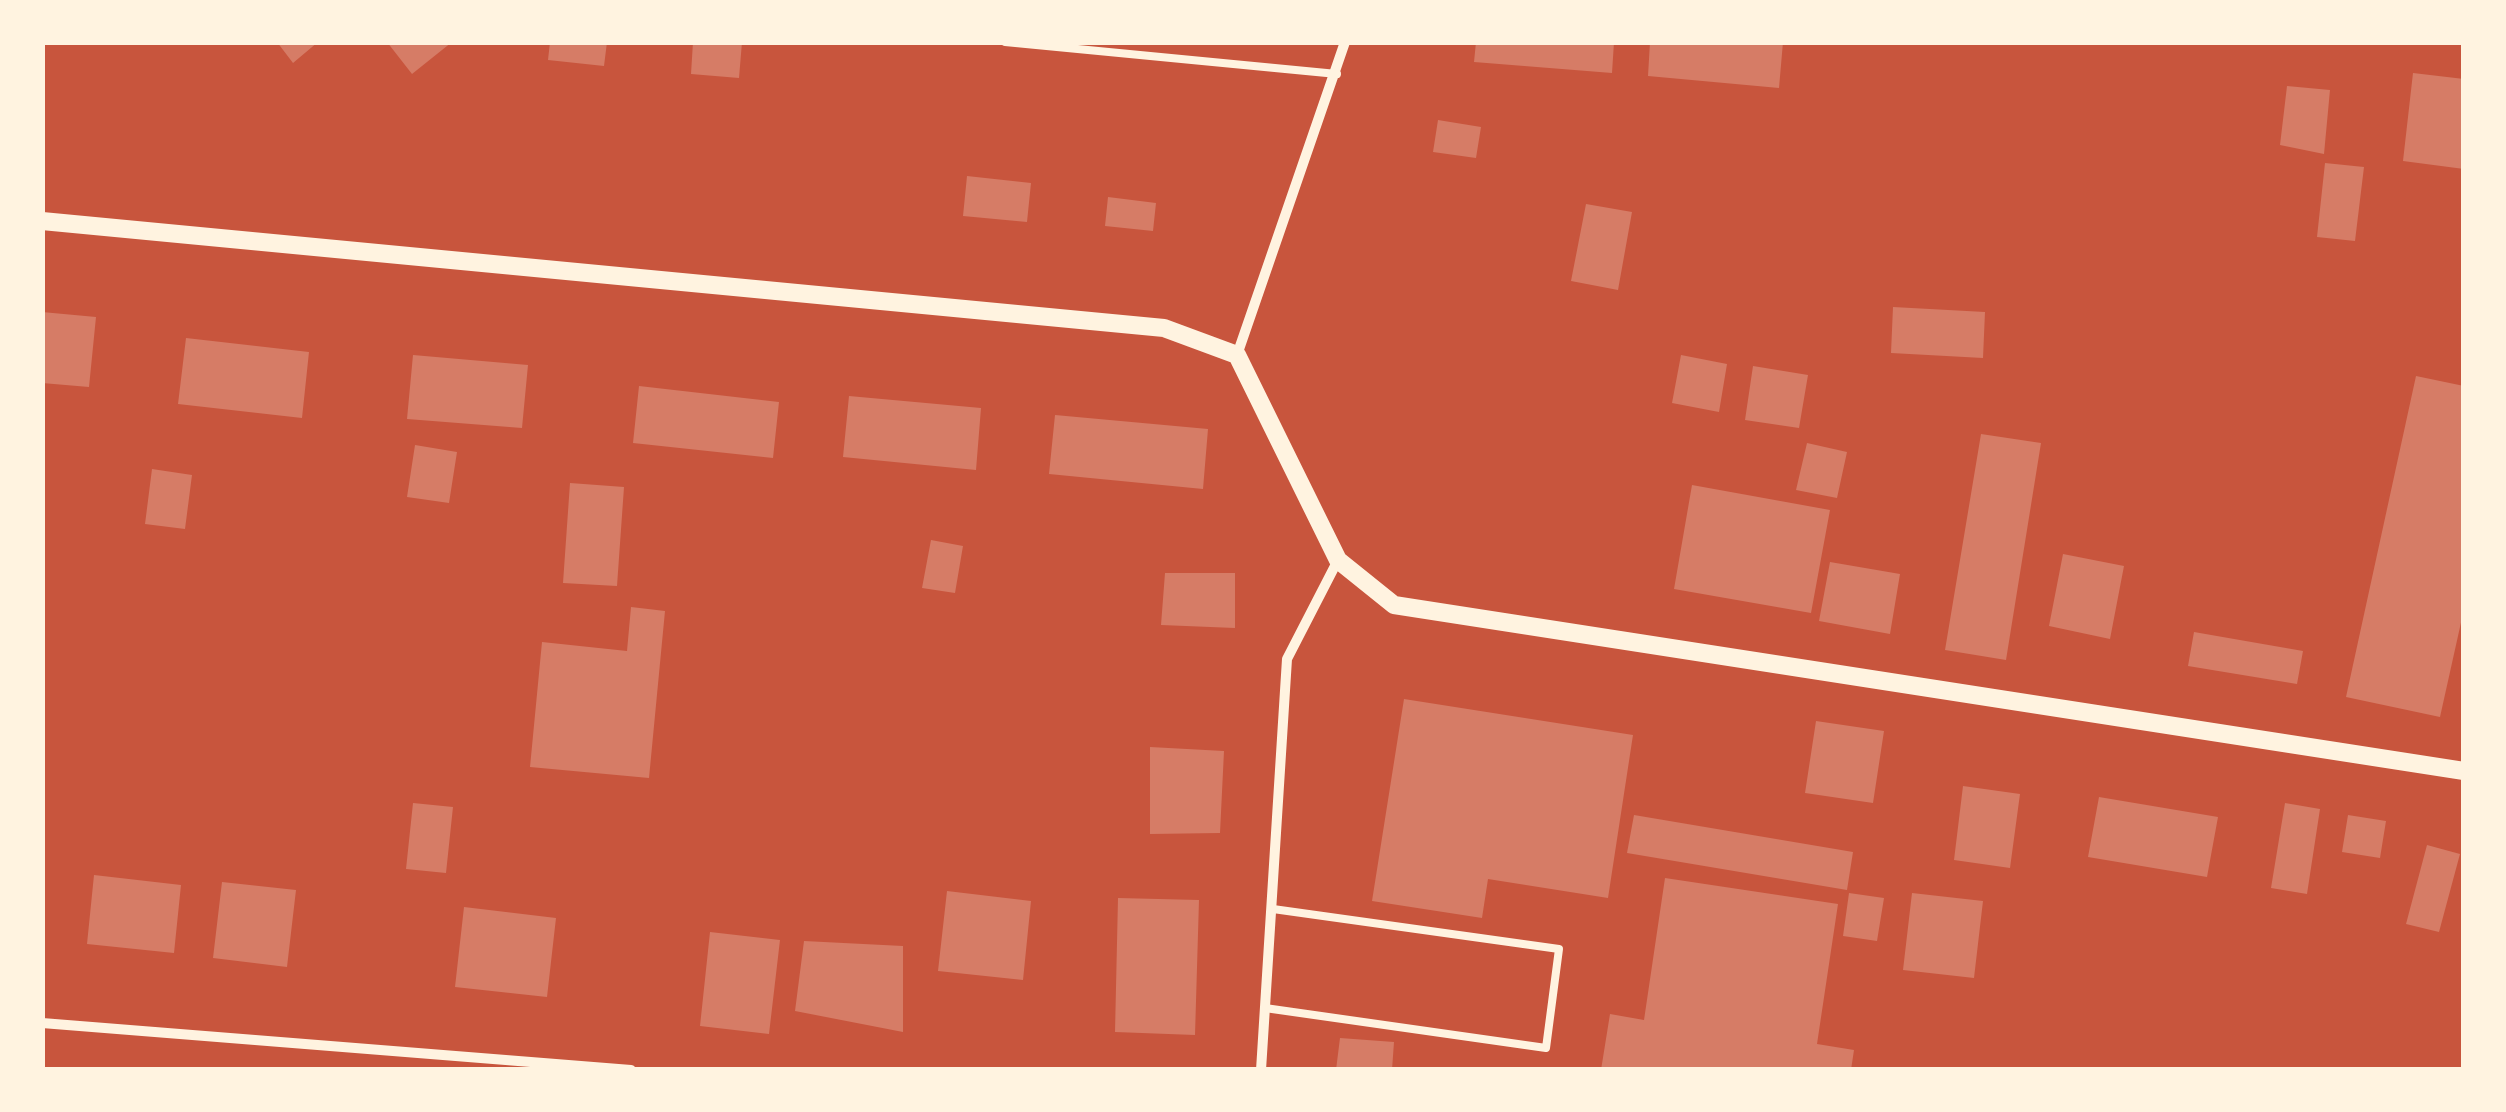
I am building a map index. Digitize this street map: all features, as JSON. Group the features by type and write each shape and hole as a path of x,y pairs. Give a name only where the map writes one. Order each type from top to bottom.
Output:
{"street":[{"path":"1238,356 1345,42"},
{"path":"42,221 1164,328 1238,356 1338,560 1394,605 2464,770"},
{"path":"1262,1070 1287,659 1338,560"},
{"path":"42,1023 631,1070"}],"lane":[{"path":"1006,42 1337,74"},
{"path":"1266,1008 1546,1048 1559,948 1273,908"}],"building":[{"path":"277,42 318,42 293,63"},
{"path":"387,42 452,42 412,74"},
{"path":"550,42 607,42 604,66 548,60"},
{"path":"693,42 742,42 739,78 691,74"},
{"path":"1476,42 1614,42 1612,73 1474,62"},
{"path":"1650,42 1783,42 1779,88 1648,76"},
{"path":"2413,73 2464,79 2464,169 2403,161"},
{"path":"2287,86 2330,90 2324,154 2280,145"},
{"path":"1438,120 1481,127 1476,158 1433,152"},
{"path":"2325,163 2364,167 2355,241 2317,237"},
{"path":"967,176 1031,183 1027,222 963,216"},
{"path":"1108,197 1156,203 1153,231 1105,226"},
{"path":"1586,204 1632,212 1618,290 1571,281"},
{"path":"1893,307 1985,312 1983,358 1891,353"},
{"path":"42,312 96,317 89,387 42,383"},
{"path":"186,338 309,352 302,418 178,404"},
{"path":"413,355 528,365 522,428 407,419"},
{"path":"1681,355 1727,364 1719,412 1672,403"},
{"path":"1753,366 1808,375 1799,428 1745,420"},
{"path":"2416,376 2464,386 2464,609 2440,717 2346,697"},
{"path":"639,386 779,402 773,458 633,443"},
{"path":"849,396 981,408 976,470 843,457"},
{"path":"1055,415 1208,429 1203,489 1049,474"},
{"path":"1981,434 2041,443 2006,660 1945,650"},
{"path":"1807,443 1847,452 1837,498 1796,490"},
{"path":"415,445 457,452 449,503 407,497"},
{"path":"152,469 192,475 185,529 145,524"},
{"path":"570,483 624,487 617,586 563,583"},
{"path":"1692,485 1830,510 1811,613 1674,589"},
{"path":"931,540 963,546 955,593 922,588"},
{"path":"2063,554 2124,566 2110,639 2049,626"},
{"path":"1830,562 1900,574 1890,634 1819,621"},
{"path":"1165,573 1235,573 1235,628 1161,625"},
{"path":"631,607 665,611 649,778 530,767 542,642 627,651"},
{"path":"2194,632 2303,651 2297,684 2188,666"},
{"path":"1404,699 1633,735 1608,898 1488,879 1482,918 1372,901"},
{"path":"1816,721 1884,731 1873,803 1805,793"},
{"path":"1150,747 1224,751 1220,833 1150,834"},
{"path":"1963,786 2020,794 2010,868 1954,860"},
{"path":"2099,797 2218,817 2207,877 2088,857"},
{"path":"413,803 453,807 446,873 406,869"},
{"path":"2285,803 2320,809 2307,894 2271,888"},
{"path":"1634,815 1853,852 1847,890 1627,853"},
{"path":"2348,815 2386,821 2380,858 2342,852"},
{"path":"2427,845 2460,854 2439,932 2406,924"},
{"path":"94,875 181,885 174,953 87,944"},
{"path":"1665,878 1838,904 1817,1044 1854,1050 1851,1070 1601,1070 1610,1014 1644,1020"},
{"path":"222,882 296,890 287,967 213,958"},
{"path":"947,891 1031,901 1023,980 938,971"},
{"path":"1849,893 1884,898 1877,941 1843,936"},
{"path":"1912,893 1983,901 1974,978 1903,970"},
{"path":"1118,898 1199,900 1195,1035 1115,1032"},
{"path":"464,907 556,918 547,997 455,987"},
{"path":"710,932 780,940 769,1034 700,1026"},
{"path":"804,941 903,946 903,1032 795,1011"},
{"path":"1340,1038 1394,1042 1392,1070 1336,1070"}]}
